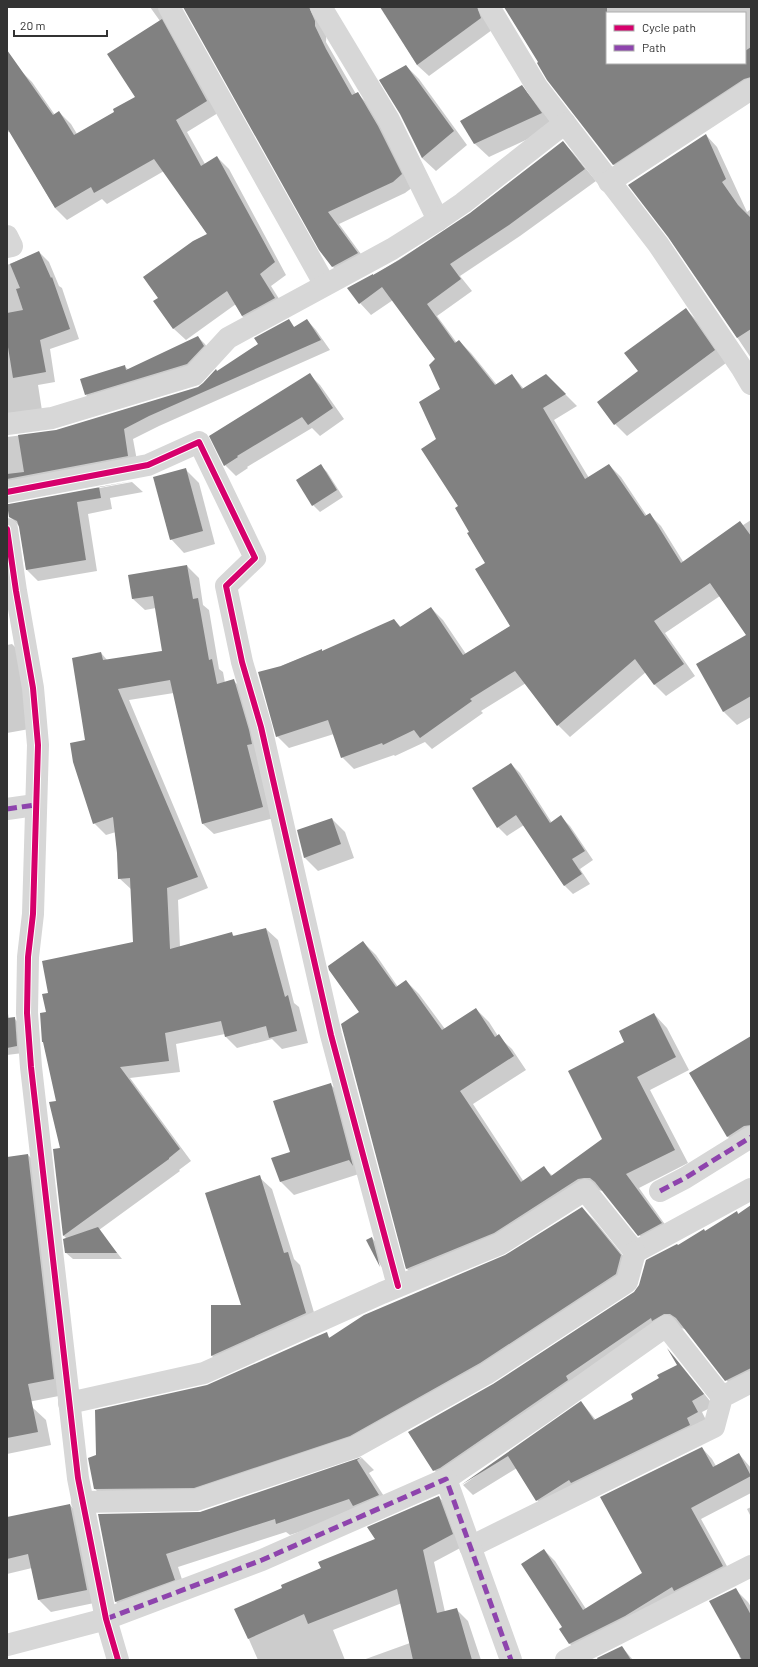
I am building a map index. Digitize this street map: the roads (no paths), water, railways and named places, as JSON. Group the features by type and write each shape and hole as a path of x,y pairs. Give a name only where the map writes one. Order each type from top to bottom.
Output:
{"street":[{"path":"169,7 326,285"},
{"path":"321,7 389,120 438,220"},
{"path":"489,7 537,87 658,244 751,384"},
{"path":"609,182 751,89"},
{"path":"7,424 52,418 194,375 228,338 392,249 438,220 463,203 565,123"},
{"path":"7,236 12,246 7,247"},
{"path":"7,492 148,465 200,442 255,558 226,586 242,662 261,727 331,1035 398,1286"},
{"path":"7,529 33,688 38,744 34,914 28,957 27,1013 31,1067 78,1478 106,1620 118,1660"},
{"path":"7,809 36,805"},
{"path":"660,1191 685,1178 751,1137"},
{"path":"82,1502 196,1500 355,1447 486,1374 627,1282 635,1252 751,1189"},
{"path":"69,1403 204,1373 398,1286 500,1244 585,1190 635,1252"},
{"path":"7,1645 106,1620 262,1560 446,1479 546,1411 666,1326 722,1397"},
{"path":"470,1547 714,1427 722,1397 751,1382"},
{"path":"446,1479 510,1660"},
{"path":"566,1660 751,1566"}]}
